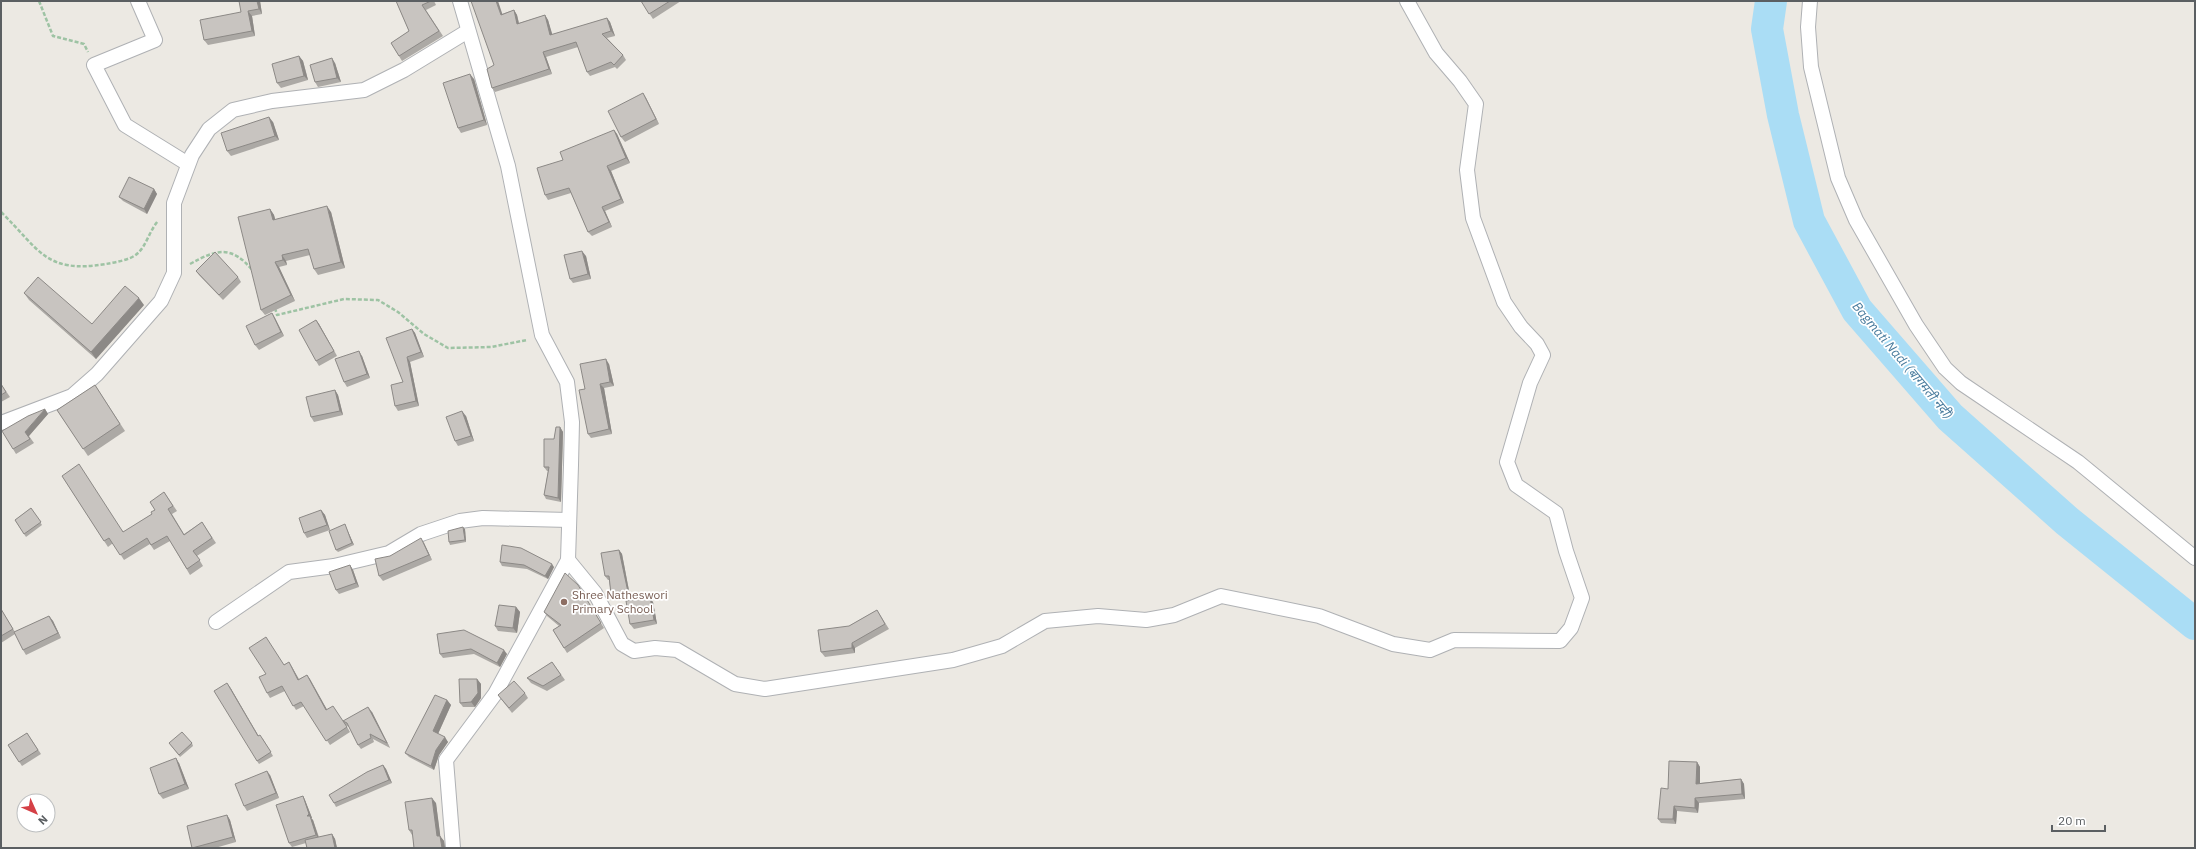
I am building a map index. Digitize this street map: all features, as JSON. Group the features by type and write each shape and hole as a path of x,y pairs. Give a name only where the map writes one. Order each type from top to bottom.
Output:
{"street":[{"path":"138,1 155,40 94,65 125,125 188,164"},
{"path":"453,848 446,760 495,694 568,560 572,422 567,382 543,337 508,166 460,1"},
{"path":"568,560 595,593 622,644 634,652 655,648 677,650 735,684 765,689 953,660 1002,646 1045,621 1098,616 1146,620 1174,615 1221,596 1318,616 1392,644 1430,650 1454,640 1560,641 1571,628 1582,598 1566,551 1556,513 1516,485 1507,462 1530,383 1543,356 1537,344 1520,327 1504,302 1473,218 1467,170 1476,104 1460,81 1436,53 1407,1"},
{"path":"1810,1 1808,27 1811,67 1838,178 1856,220 1916,325 1945,368 1961,383 2078,462 2195,558"},
{"path":"1,424 72,396 97,374 161,301 174,273 174,203 188,164 209,129 233,110 272,101 364,90 404,70 468,31"},
{"path":"216,622 289,572 316,567 334,566 389,553 421,534 460,521 483,518 569,520"}],"path":[{"path":"39,1 53,36 84,44 94,65"},
{"path":"1,212 40,254 60,264 89,266 118,262 138,253 153,227 174,203"},
{"path":"174,273 202,258 225,251 243,258 255,273"},
{"path":"274,305 277,315 344,299 378,300 398,312 424,334 448,348 491,347 543,337"}],"building":[{"path":"239,1 257,1 259,9 248,11 252,31 204,40 200,20 241,12"},
{"path":"396,1 431,1 422,5 439,31 399,56 391,43 409,31"},
{"path":"471,1 496,1 501,15 514,10 517,24 545,15 550,35 607,18 611,31 602,34 623,55 614,65 611,62 587,72 576,42 543,52 549,69 492,88 487,69 494,65"},
{"path":"641,1 670,1 649,14"},
{"path":"299,56 304,76 277,83 272,64"},
{"path":"332,58 337,78 315,82 310,65"},
{"path":"470,74 484,120 458,128 443,83"},
{"path":"643,93 656,119 621,137 608,111"},
{"path":"269,117 275,136 227,151 221,133"},
{"path":"614,130 626,158 607,166 621,199 602,207 609,222 588,232 569,188 545,195 537,168 563,160 560,152"},
{"path":"129,177 154,189 144,209 119,197"},
{"path":"327,206 341,262 314,269 308,249 282,255 283,260 275,262 291,295 261,310 238,217 270,209 273,220"},
{"path":"582,251 588,274 570,279 564,255"},
{"path":"215,252 238,277 219,295 196,271"},
{"path":"38,277 92,324 125,286 139,298 91,352 24,293"},
{"path":"272,313 281,332 255,345 246,326"},
{"path":"316,320 334,351 316,361 299,330"},
{"path":"412,329 421,352 407,357 416,401 395,406 391,385 403,382 386,338"},
{"path":"359,351 367,374 344,382 335,359"},
{"path":"606,359 610,382 600,384 609,429 588,434 579,390 585,389 580,364"},
{"path":"1,384 6,392 1,395"},
{"path":"95,385 120,424 83,449 57,410"},
{"path":"335,390 340,411 311,417 306,397"},
{"path":"45,409 25,432 30,439 13,449 2,431 28,416"},
{"path":"462,411 471,436 455,441 446,417"},
{"path":"556,427 560,427 558,498 544,495 549,467 544,467 544,439 554,439"},
{"path":"79,464 123,532 152,514 151,512 155,510 150,502 164,492 173,506 168,509 184,535 202,522 212,538 193,551 200,560 187,569 167,536 151,545 147,538 120,555 109,538 104,541 62,476"},
{"path":"31,508 41,522 24,534 15,520"},
{"path":"321,510 327,525 304,533 299,518"},
{"path":"345,524 352,543 336,550 329,531"},
{"path":"463,527 465,540 449,542 448,531"},
{"path":"421,538 429,555 379,576 375,559 390,556"},
{"path":"502,545 521,548 552,564 545,576 524,565 500,562"},
{"path":"619,550 628,592 611,594 609,576 605,576 601,553"},
{"path":"350,565 356,583 336,590 329,572"},
{"path":"565,573 578,585 601,623 564,648 553,630 561,625 544,612"},
{"path":"650,597 654,620 630,624 626,601"},
{"path":"499,605 516,607 513,628 495,626"},
{"path":"1,609 13,629 1,636"},
{"path":"877,610 885,624 852,643 852,648 821,652 818,630 849,626"},
{"path":"49,616 58,633 23,650 14,632"},
{"path":"464,630 504,650 497,663 471,649 440,654 437,634"},
{"path":"266,637 284,665 289,662 298,680 307,675 326,710 333,706 347,727 326,741 301,702 293,706 282,686 267,693 259,677 266,674 249,648"},
{"path":"552,662 561,675 543,686 527,678"},
{"path":"459,679 477,679 478,693 471,702 460,703"},
{"path":"514,681 525,693 509,708 498,695"},
{"path":"227,683 258,736 260,735 271,752 257,761 214,691"},
{"path":"435,695 447,700 433,731 445,737 436,750 431,766 405,753"},
{"path":"368,707 387,743 370,734 371,738 358,745 347,723 343,721"},
{"path":"182,732 192,743 179,755 169,743"},
{"path":"27,733 38,750 19,762 8,745"},
{"path":"176,758 185,784 159,794 150,768"},
{"path":"1669,761 1697,762 1696,784 1741,779 1742,794 1695,798 1695,808 1674,806 1673,819 1658,819 1661,788 1668,789"},
{"path":"383,765 389,780 334,803 329,795 367,772"},
{"path":"267,771 276,793 244,806 235,784"},
{"path":"303,796 309,814 307,816 310,816 316,835 289,843 276,805"},
{"path":"432,798 437,836 440,836 442,848 414,848 412,830 409,830 405,802"},
{"path":"227,815 233,837 192,848 187,826"},
{"path":"332,834 335,848 307,848 305,840"}],"waterway":[{"name":"Bagmati Nadi (बागमती नदी)","path":"1771,1 1767,29 1783,115 1809,221 1857,310 1950,417 2067,521 2195,624"}],"place":[{"name":"Shree Natheswori Primary School","path":"564,602"}]}
